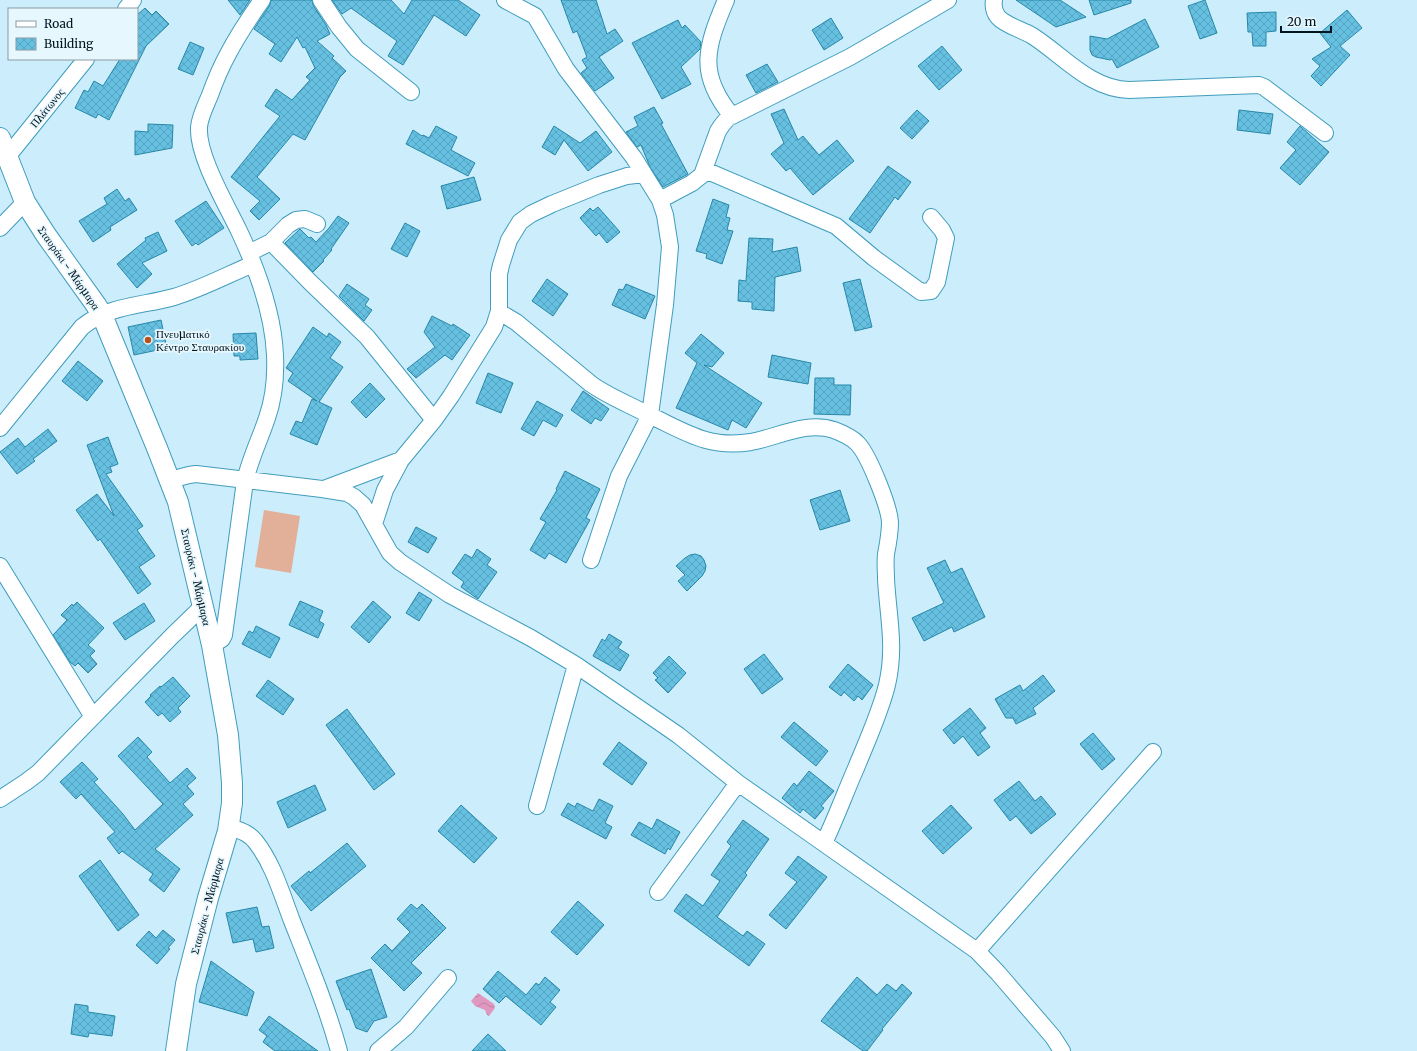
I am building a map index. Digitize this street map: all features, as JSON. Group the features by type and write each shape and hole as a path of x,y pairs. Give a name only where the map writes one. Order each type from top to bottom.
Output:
{"street":[{"path":"127,8 133,0"},
{"path":"212,645 222,639 224,635 245,481 249,464 267,418 273,397 275,354 269,314 251,259 204,154 200,142 199,125 203,111 228,54 237,37 262,0"},
{"path":"321,0 339,27 357,49 411,92"},
{"path":"505,0 535,16 566,69 634,158 660,200 665,215 670,247 665,305 650,415 619,476 591,560"},
{"path":"726,0 714,34 709,56 708,70 713,87 722,103 732,116"},
{"path":"660,200 699,179 705,170 722,125 732,116 850,57 948,0"},
{"path":"994,0 994,11 1000,19 1041,42 1082,72 1111,88 1129,90 1259,85 1264,87 1325,133"},
{"name":"Πλάτωνος","path":"7,157 85,60"},
{"name":"Σταυράκι - Μάρμαρα","path":"0,138 25,202 46,235 102,315 170,480 178,502 188,541 212,645 223,702 231,761 232,802 228,826 186,984 176,1051"},
{"path":"705,170 836,226 874,258 922,292 931,291 937,282 946,238 942,230 931,217"},
{"path":"374,524 385,490 401,460 434,420 451,396 487,338 498,315 500,305 499,274 501,265 509,240 520,222 531,214 552,204 599,185 620,178 644,174"},
{"path":"0,228 25,202"},
{"path":"0,428 82,327 91,320 131,305 175,296 251,259 288,225 296,220 305,219 317,224"},
{"path":"271,242 366,337 434,420"},
{"path":"498,315 506,316 516,322 596,388 661,422 700,439 726,444 752,441 809,428 823,427 848,436 859,445 881,491 888,509 890,520 886,563 892,636 890,671 879,712 824,843"},
{"path":"322,489 401,460"},
{"path":"170,480 196,474 322,489 346,493 354,496 363,505 390,553 400,562 450,595 531,638 576,665 678,736 738,783 976,951 998,973 1044,1027 1062,1051"},
{"path":"0,566 93,717"},
{"path":"0,798 26,782 38,772 202,607"},
{"path":"537,806 576,665"},
{"path":"976,951 1153,752"},
{"path":"658,892 738,783"},
{"path":"228,826 241,831 253,839 268,862 315,981 339,1051"},
{"path":"378,1051 406,1027 448,978"}],"shaded area":[{"path":"264,510 300,516 291,573 255,567"}],"water":[{"path":"478,993 494,1004 495,1008 489,1016 485,1010 475,1006 471,1001"}],"building":[{"path":"228,0 250,0 240,15"},
{"path":"271,0 312,0 313,5 330,34 317,41 334,56 332,58 346,71 340,77 305,140 293,134 257,177 280,199 259,220 250,211 260,201 231,177 280,116 265,106 276,89 292,100 310,80 306,77 315,68 305,47 303,48 297,37 281,62 269,54 275,44 254,29 270,5"},
{"path":"332,0 391,0 404,14 412,0 458,0 480,15 466,36 434,15 403,65 388,56 397,41 351,8 342,14"},
{"path":"561,0 596,0 607,34 615,29 623,41 599,57 614,78 595,91 581,73 587,68 582,60 587,57 577,31 573,33"},
{"path":"1016,0 1060,0 1086,17 1056,27"},
{"path":"1089,0 1131,0 1131,3 1094,15"},
{"path":"1205,0 1217,33 1200,39 1188,6"},
{"path":"145,8 152,15 156,11 169,24 146,46 109,120 98,114 96,118 75,108 84,90 88,92 94,81 103,86 119,60 138,60 138,14"},
{"path":"1347,10 1362,28 1340,46 1350,55 1321,86 1311,76 1320,66 1312,59 1331,47 1320,33"},
{"path":"1276,12 1276,31 1266,32 1266,46 1253,46 1252,32 1248,32 1247,13"},
{"path":"831,18 843,38 824,50 812,30"},
{"path":"1145,19 1159,47 1117,68 1112,59 1110,60 1092,55 1090,50 1090,36 1107,39"},
{"path":"678,20 682,28 685,25 701,42 700,49 681,67 691,84 662,99 632,43"},
{"path":"190,42 204,48 193,75 178,69"},
{"path":"942,46 962,70 939,90 918,66"},
{"path":"767,64 778,82 756,93 746,75"},
{"path":"654,107 663,123 661,124 688,174 663,187 650,167 641,145 637,147 626,132 638,126 634,117"},
{"path":"784,109 798,140 803,136 819,155 837,140 854,161 813,195 790,168 786,171 771,154 784,143 771,114"},
{"path":"917,110 929,121 912,139 900,128"},
{"path":"1239,110 1273,114 1270,134 1237,130"},
{"path":"148,124 173,125 172,148 135,155 135,131 148,132"},
{"path":"436,126 457,137 451,150 475,163 468,176 406,144 413,130 422,136 423,135 429,138"},
{"path":"554,126 580,143 596,131 612,152 588,171 564,140 555,155 542,147"},
{"path":"1300,126 1329,152 1300,185 1280,168 1296,150 1287,142"},
{"path":"888,166 911,182 898,200 895,197 870,233 849,219"},
{"path":"474,177 481,200 447,209 441,186"},
{"path":"117,189 125,201 129,198 137,210 110,227 111,230 93,242 79,221 107,204 104,198"},
{"path":"713,199 729,205 726,217 730,218 727,230 733,231 722,264 706,258 707,254 696,251"},
{"path":"206,201 224,228 198,245 196,243 192,246 175,221"},
{"path":"598,207 620,232 607,243 599,233 596,236 580,218 590,208 593,211"},
{"path":"338,216 349,223 331,249 332,250 323,260 324,261 313,272 285,243 300,229 309,238 311,237 316,242"},
{"path":"405,223 420,231 407,257 391,249"},
{"path":"158,232 167,251 142,263 152,274 137,288 117,264 146,240 145,238"},
{"path":"749,238 773,239 772,252 797,247 801,271 775,277 774,311 752,309 752,302 738,301 739,280 746,281"},
{"path":"547,279 568,294 553,316 532,301"},
{"path":"860,279 872,327 855,331 843,283"},
{"path":"347,284 369,299 365,305 372,310 364,321 339,296"},
{"path":"626,284 655,296 645,319 612,305 619,289 623,290"},
{"path":"432,316 452,326 453,324 470,335 452,360 445,355 416,378 407,369 435,347 424,332"},
{"name":"Πνευματικό Κέντρο Σταυρακίου","path":"161,320 167,348 134,355 128,327"},
{"path":"313,327 327,337 329,333 341,342 330,358 343,367 319,402 332,408 317,445 290,434 296,421 302,423 312,399 317,401 288,381 293,373 286,368"},
{"path":"256,333 258,359 240,360 240,356 234,356 233,334"},
{"path":"701,334 724,353 712,367 704,365 762,403 746,428 732,420 728,430 676,408 697,363 685,353"},
{"path":"772,355 811,363 808,384 768,377"},
{"path":"78,361 103,381 87,401 62,381"},
{"path":"488,373 513,383 501,413 476,403"},
{"path":"815,378 834,378 834,385 851,385 850,415 814,414"},
{"path":"370,383 385,399 366,418 351,402"},
{"path":"583,391 609,409 601,421 595,418 591,424 571,410"},
{"path":"537,401 563,415 556,427 543,420 534,436 521,429"},
{"path":"48,429 57,441 33,459 35,461 17,474 0,452 18,438 25,447"},
{"path":"108,437 118,464 110,467 112,472 106,474 143,526 137,530 155,556 139,567 151,584 138,594 100,539 98,541 76,510 97,494 114,516 87,445"},
{"path":"565,471 600,489 586,518 590,520 566,563 549,553 545,559 530,550 546,522 540,519 557,490 556,489"},
{"path":"840,490 850,521 820,530 810,500"},
{"path":"416,527 437,538 428,553 408,542"},
{"path":"477,549 491,559 487,565 497,572 478,599 461,587 464,582 452,573 465,554 472,558"},
{"path":"695,554 701,556 704,560 706,566 705,571 687,591 678,581 685,575 676,566 685,558"},
{"path":"945,560 951,573 962,568 985,617 954,632 952,627 924,641 912,618 944,603 927,568"},
{"path":"419,592 432,600 419,621 406,613"},
{"path":"300,601 323,611 319,621 324,624 318,638 289,625"},
{"path":"373,601 391,617 369,643 351,627"},
{"path":"77,602 104,628 88,645 95,651 90,656 97,664 88,673 78,663 75,666 70,662 53,635 67,620 61,615 72,604 73,606"},
{"path":"144,603 155,621 125,640 113,623"},
{"path":"256,626 280,638 270,658 242,644 249,631 253,633"},
{"path":"609,634 622,642 618,648 629,655 620,671 593,656 602,639 605,641"},
{"path":"764,654 783,679 762,694 744,669"},
{"path":"669,656 686,673 668,693 655,680 658,678 653,673"},
{"path":"848,664 873,685 862,700 858,696 854,701 844,692 841,696 829,687"},
{"path":"1043,675 1055,691 1033,708 1036,714 1016,724 1013,718 1006,718 995,699 1020,685 1023,691"},
{"path":"173,677 190,696 178,708 181,712 170,722 162,713 158,716 145,702 160,686 161,687"},
{"path":"268,680 294,699 283,715 256,696"},
{"path":"970,708 986,728 980,733 990,747 978,756 963,736 954,744 943,730"},
{"path":"347,709 395,774 374,790 326,725"},
{"path":"794,722 828,751 816,766 781,737"},
{"path":"1093,733 1115,759 1102,770 1080,744"},
{"path":"138,737 152,752 147,757 170,783 187,768 196,778 187,786 194,794 183,804 193,815 155,849 180,869 164,892 149,880 153,874 122,851 119,854 107,838 115,832 81,794 76,799 60,782 82,762 98,779 94,782 123,814 135,830 163,804 118,756"},
{"path":"619,742 647,763 632,785 603,764"},
{"path":"809,771 834,791 821,806 824,808 815,819 803,809 800,813 782,798 794,783 797,786"},
{"path":"1019,781 1035,801 1041,796 1056,814 1031,834 1016,816 1010,821 994,800"},
{"path":"315,785 326,810 288,828 277,802"},
{"path":"599,799 613,806 605,823 612,827 606,839 561,815 568,803 575,807 577,803 593,811"},
{"path":"461,805 497,838 474,863 438,831"},
{"path":"951,805 972,828 943,854 922,831"},
{"path":"657,819 680,832 670,850 668,848 665,854 631,835 639,822 652,829"},
{"path":"743,820 769,839 745,873 747,875 717,917 743,936 747,931 765,944 749,966 674,911 686,894 703,906 720,881 711,875 731,846 727,842"},
{"path":"347,843 366,866 311,911 291,886 309,871 310,873"},
{"path":"798,856 827,877 786,929 769,915 797,882 785,873"},
{"path":"100,860 139,915 118,931 79,876"},
{"path":"578,901 604,925 577,955 551,932"},
{"path":"411,904 417,909 422,904 446,928 411,963 422,973 404,991 371,958 385,944 392,951 410,932 397,919"},
{"path":"257,907 262,927 269,926 274,948 256,952 253,939 233,943 226,913"},
{"path":"163,930 175,940 168,948 170,949 157,964 136,945 149,931 156,938"},
{"path":"211,961 254,992 247,1016 199,1002"},
{"path":"371,969 387,1017 374,1021 367,1032 356,1028 349,1009 347,1010 336,981"},
{"path":"498,971 526,995 536,983 539,985 545,977 560,990 550,1002 556,1007 541,1025 506,996 499,1003 483,989"},
{"path":"857,977 877,995 887,984 896,991 902,984 912,993 882,1029 883,1030 867,1051 863,1051 821,1021"},
{"path":"75,1004 88,1006 88,1012 115,1016 112,1036 89,1033 88,1037 71,1034"},
{"path":"269,1016 318,1051 275,1051 263,1042 267,1036 259,1030"},
{"path":"488,1034 506,1051 472,1051"}],"place":[{"name":"Πνευματικό Κέντρο Σταυρακίου","path":"148,340"}]}
